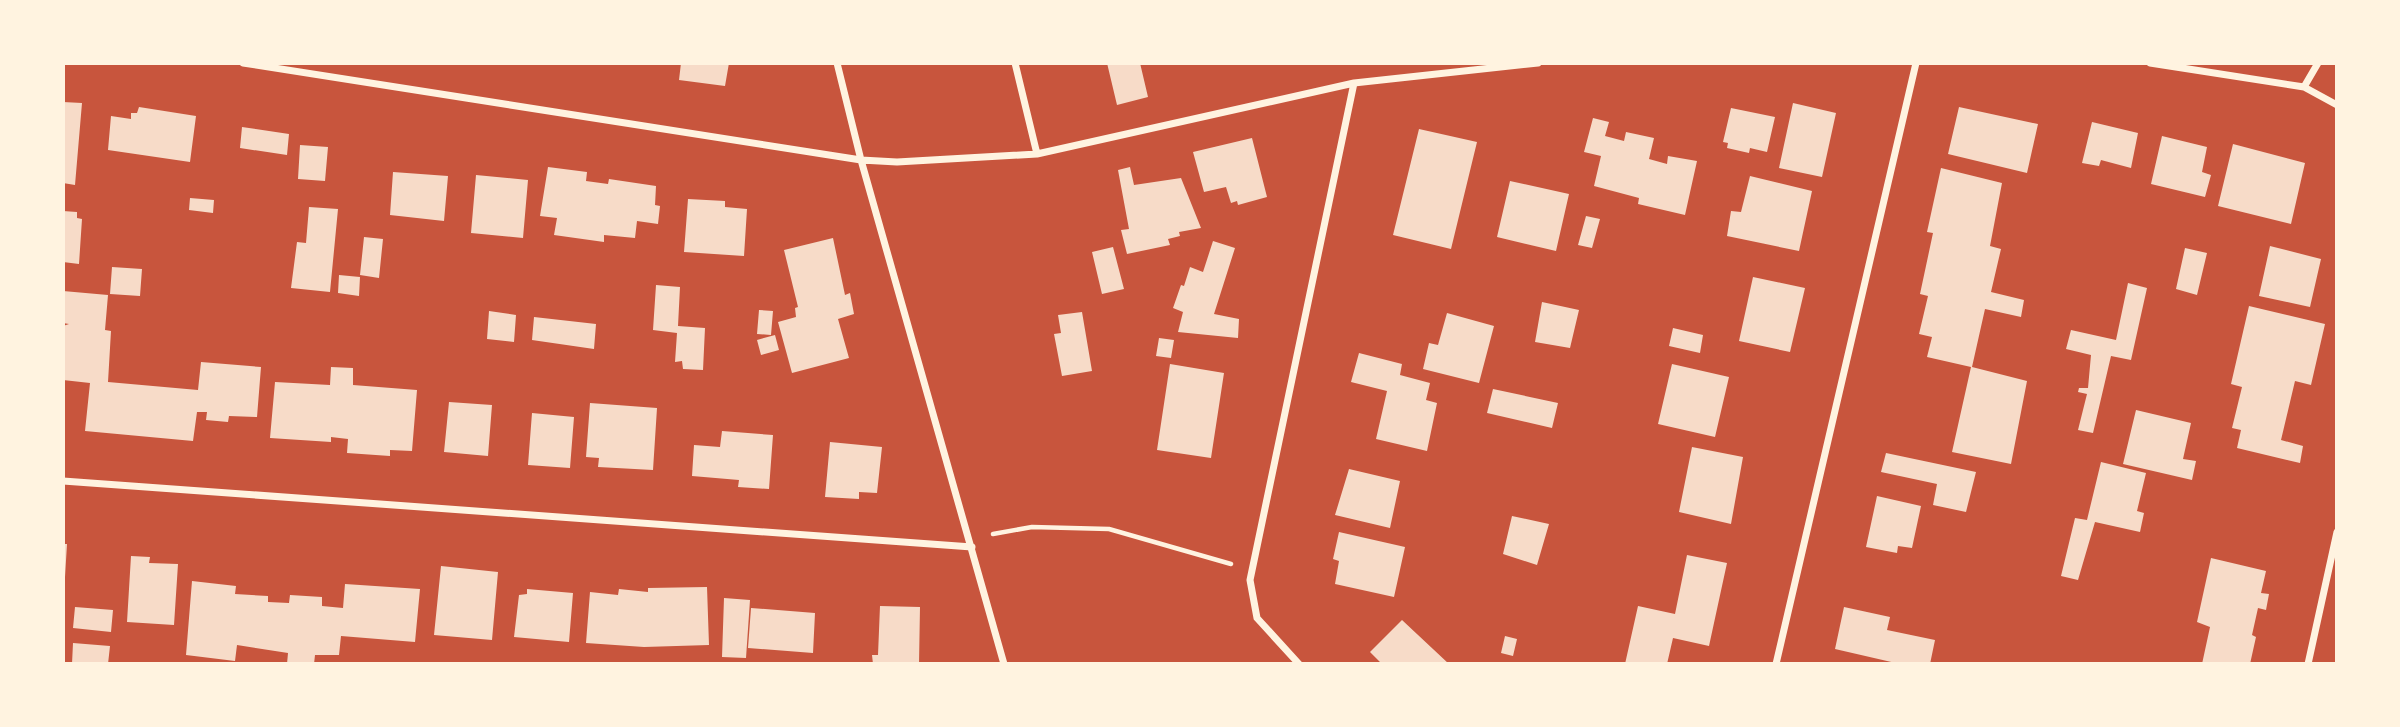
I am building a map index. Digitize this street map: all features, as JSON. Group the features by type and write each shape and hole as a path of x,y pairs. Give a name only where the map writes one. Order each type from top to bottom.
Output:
{"street":[{"path":"243,63 861,160 897,162 1037,154 1354,83 1538,63"},
{"path":"837,63 861,160 1004,664"},
{"path":"1015,63 1037,154"},
{"path":"1776,664 1916,63"},
{"path":"2150,63 2304,87 2337,105"},
{"path":"2304,87 2318,63"},
{"path":"1298,664 1257,618 1250,580 1354,83"},
{"path":"63,481 972,547"},
{"path":"2308,664 2337,532"}],"path":[{"path":"970,538 1032,527 1109,529 1252,570"}],"building":[{"path":"681,63 729,63 725,86 679,80"},
{"path":"1107,63 1140,63 1148,97 1117,105"},
{"path":"63,102 82,103 75,185 63,183"},
{"path":"1793,103 1836,113 1822,177 1779,168"},
{"path":"139,107 196,116 190,162 108,150 111,116 131,119 131,113 137,113"},
{"path":"1959,107 2038,124 2027,173 1948,154"},
{"path":"1731,108 1775,117 1767,152 1750,148 1749,153 1727,148 1728,143 1723,142"},
{"path":"1593,118 1609,122 1605,136 1624,141 1626,132 1654,138 1649,159 1667,164 1668,156 1697,161 1685,215 1638,204 1639,198 1594,186 1601,156 1584,152"},
{"path":"2092,122 2138,133 2131,168 2101,160 2099,166 2082,163"},
{"path":"242,127 289,134 287,155 240,148"},
{"path":"1419,129 1477,142 1451,249 1393,235"},
{"path":"2162,136 2207,147 2202,172 2211,175 2205,197 2151,184"},
{"path":"1252,138 1267,197 1238,205 1237,201 1231,203 1226,187 1204,192 1193,152"},
{"path":"2233,144 2305,163 2291,224 2218,206"},
{"path":"300,145 328,147 325,181 298,179"},
{"path":"548,167 587,172 586,181 608,184 609,179 656,186 655,205 660,206 658,224 637,221 635,238 604,235 604,242 554,235 557,218 540,216"},
{"path":"1130,167 1134,185 1181,178 1201,228 1179,232 1180,236 1168,239 1170,245 1127,254 1121,230 1129,229 1118,170"},
{"path":"1941,168 2002,183 1990,246 2001,249 1991,292 2024,300 2021,317 1985,309 1972,367 2027,381 2011,464 1952,452 1971,367 1927,357 1932,337 1919,334 1928,296 1920,294 1933,233 1927,232"},
{"path":"393,172 448,176 444,221 390,215"},
{"path":"476,175 528,180 523,238 471,233"},
{"path":"1750,176 1812,191 1799,251 1727,236 1731,211 1741,212"},
{"path":"1510,181 1569,194 1556,251 1497,237"},
{"path":"190,198 214,200 213,213 189,210"},
{"path":"688,199 725,201 725,207 747,209 744,256 684,252"},
{"path":"309,207 338,209 330,292 291,288 297,242 306,243"},
{"path":"63,211 77,212 77,218 82,219 79,264 63,262"},
{"path":"1586,216 1600,219 1592,248 1578,245"},
{"path":"364,237 383,239 379,278 360,275"},
{"path":"833,238 845,295 850,293 854,314 838,319 849,358 792,373 778,322 796,317 795,308 798,307 784,250"},
{"path":"1213,241 1235,248 1214,314 1239,319 1238,338 1178,332 1183,312 1173,308 1181,285 1184,286 1190,267 1203,272"},
{"path":"2270,246 2321,259 2310,307 2259,296"},
{"path":"1113,247 1124,289 1102,294 1092,252"},
{"path":"2185,248 2207,253 2197,295 2176,289"},
{"path":"112,267 142,269 140,296 110,294"},
{"path":"339,275 360,277 359,296 338,293"},
{"path":"1753,277 1805,288 1790,352 1739,341"},
{"path":"2128,283 2147,288 2131,360 2111,356 2093,433 2078,430 2087,394 2078,392 2079,388 2088,388 2091,355 2066,349 2071,330 2116,340"},
{"path":"656,285 680,287 678,326 705,328 703,370 683,369 682,361 675,362 677,333 653,330"},
{"path":"63,291 108,295 105,330 111,331 108,382 198,390 201,362 261,367 257,417 229,416 228,422 206,420 207,412 197,412 193,441 85,431 90,383 63,380 63,326 69,324 63,323"},
{"path":"1542,302 1579,310 1570,348 1535,342"},
{"path":"2249,306 2325,324 2311,385 2295,381 2281,440 2303,446 2300,463 2237,448 2241,430 2232,428 2242,387 2231,384"},
{"path":"759,310 773,311 771,335 757,334"},
{"path":"489,311 516,315 514,342 487,339"},
{"path":"1082,312 1092,371 1062,376 1054,334 1061,333 1058,315"},
{"path":"1447,313 1494,326 1479,383 1423,369 1429,343 1438,345"},
{"path":"534,317 596,324 594,349 532,340"},
{"path":"1673,328 1703,335 1700,353 1669,346"},
{"path":"775,335 779,350 761,355 757,340"},
{"path":"1159,338 1174,340 1171,358 1156,356"},
{"path":"1359,353 1402,364 1400,375 1430,383 1426,400 1437,403 1427,451 1376,439 1387,391 1351,382"},
{"path":"1170,364 1224,373 1211,458 1157,450"},
{"path":"1672,364 1729,377 1715,437 1658,424"},
{"path":"331,367 353,368 353,385 417,390 412,451 390,450 390,456 347,453 348,439 331,437 331,442 270,438 275,382 330,385"},
{"path":"1493,389 1558,403 1552,428 1487,413"},
{"path":"449,402 492,405 488,456 444,452"},
{"path":"590,403 657,408 653,470 598,467 599,458 586,457"},
{"path":"2136,410 2191,423 2183,459 2196,461 2192,480 2123,464"},
{"path":"532,413 574,417 570,468 528,465"},
{"path":"722,431 773,435 769,489 738,487 739,480 692,476 694,445 720,447"},
{"path":"830,442 882,447 877,493 859,492 859,499 825,497"},
{"path":"1692,447 1743,457 1731,524 1679,512"},
{"path":"1886,453 1976,472 1966,512 1933,505 1937,484 1881,472"},
{"path":"2101,462 2146,473 2137,511 2144,513 2140,532 2095,522 2078,580 2061,576 2075,518 2087,520"},
{"path":"1349,469 1400,481 1390,528 1335,515"},
{"path":"1877,496 1921,506 1912,548 1898,546 1897,553 1866,547"},
{"path":"1512,516 1549,524 1537,565 1503,554"},
{"path":"1339,532 1405,547 1394,597 1335,584 1339,561 1333,559"},
{"path":"63,544 67,544 65,577 63,577"},
{"path":"1687,555 1727,563 1709,646 1673,638 1667,664 1625,664 1638,606 1675,614"},
{"path":"131,556 150,557 149,563 178,564 174,625 127,622"},
{"path":"2211,558 2266,571 2261,593 2269,594 2266,610 2258,608 2252,635 2256,637 2250,664 2202,664 2210,627 2197,622"},
{"path":"441,566 498,572 492,640 434,635"},
{"path":"192,581 236,586 235,594 268,596 268,602 289,603 290,595 322,597 322,606 343,608 345,584 420,589 415,642 341,636 339,655 315,655 314,664 287,664 288,653 237,645 235,661 186,655"},
{"path":"707,587 709,645 644,647 586,643 590,592 618,595 619,589 648,592 648,588"},
{"path":"527,589 573,593 569,642 514,637 519,595 527,594"},
{"path":"724,598 750,600 746,658 722,657"},
{"path":"880,606 920,607 919,664 873,664 872,655 878,655"},
{"path":"75,607 113,610 111,632 73,628"},
{"path":"1844,607 1890,617 1887,630 1935,640 1930,664 1900,664 1835,649"},
{"path":"751,608 815,613 813,653 748,648"},
{"path":"1402,620 1449,664 1382,664 1370,652"},
{"path":"1505,636 1517,639 1513,656 1501,653"},
{"path":"73,643 110,646 108,664 72,664"}]}
